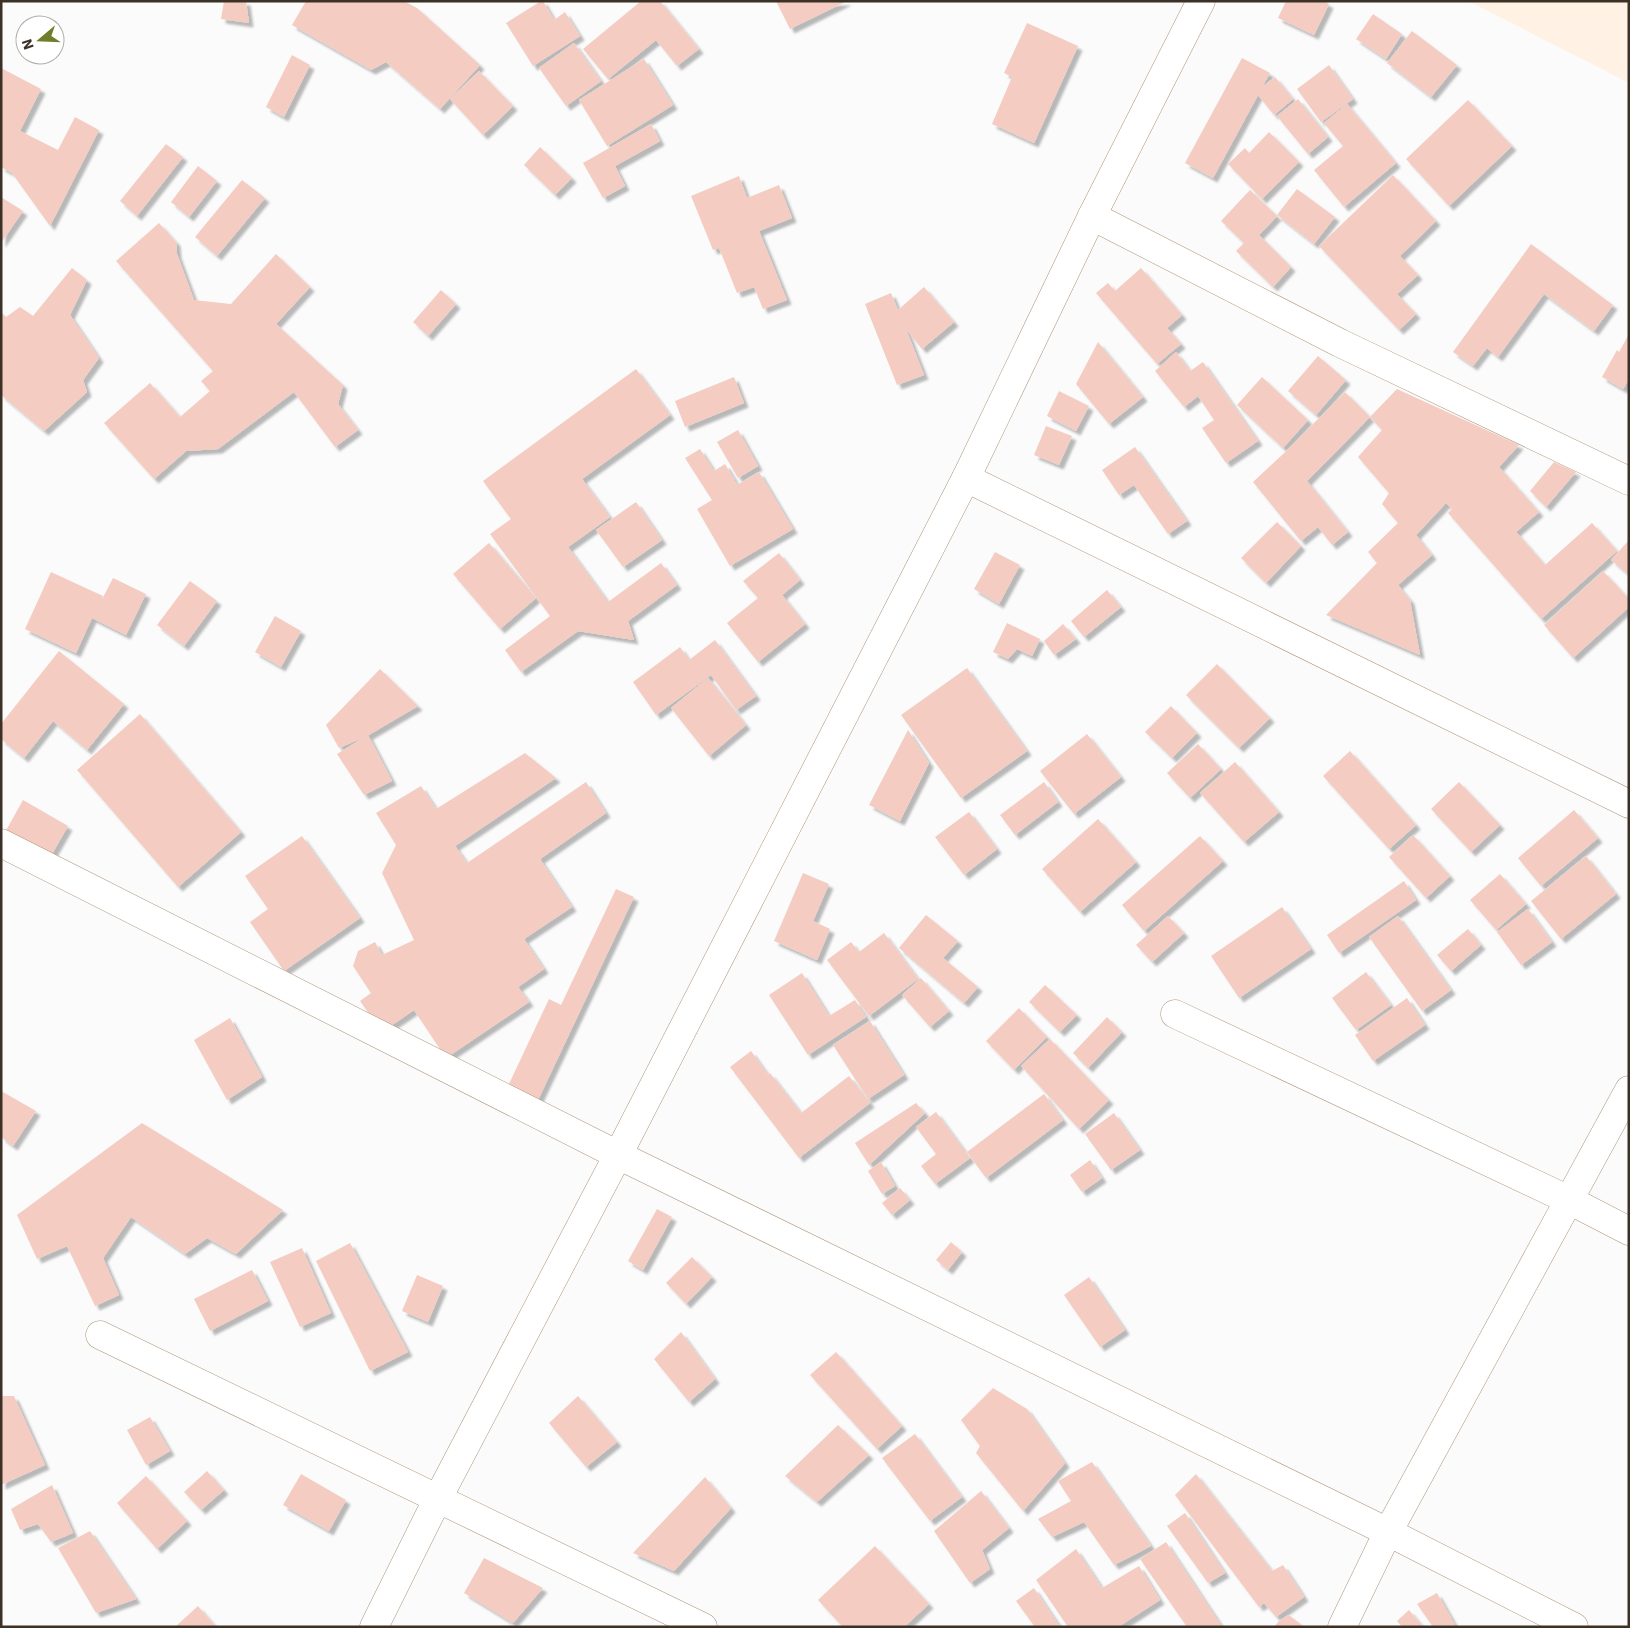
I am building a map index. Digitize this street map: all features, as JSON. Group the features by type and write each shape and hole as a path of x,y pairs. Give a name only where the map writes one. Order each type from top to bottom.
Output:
{"street":[{"path":"374,1627 438,1498 618,1155 966,478 1092,216 1202,1"},
{"path":"1092,216 1340,343 1629,480"},
{"path":"966,478 1629,804"},
{"path":"1,843 618,1155 1388,1532 1574,1627"},
{"path":"1175,1014 1569,1200 1629,1231"},
{"path":"1342,1627 1388,1532 1629,1090"},
{"path":"100,1335 703,1627"}],"shaded area":[{"path":"1468,1 1629,1 1629,83"}],"building":[{"path":"224,1 246,1 249,23 221,19"},
{"path":"306,1 404,1 417,8 480,65 440,109 386,62 371,70 292,25"},
{"path":"543,1 554,20 565,12 580,36 533,66 506,23"},
{"path":"641,1 660,1 699,49 677,66 656,40 608,79 583,49"},
{"path":"776,1 847,1 790,29"},
{"path":"1286,1 1324,1 1329,4 1314,35 1278,18"},
{"path":"1373,14 1402,34 1386,59 1356,39"},
{"path":"1027,23 1078,46 1034,143 992,124 1012,77 1004,73"},
{"path":"1412,31 1457,65 1431,97 1387,63"},
{"path":"574,43 601,81 566,106 539,68"},
{"path":"292,55 310,65 284,117 266,107"},
{"path":"1242,58 1270,73 1262,87 1275,77 1293,99 1274,115 1258,95 1213,178 1185,163"},
{"path":"644,59 673,105 607,146 579,100"},
{"path":"1329,65 1353,99 1321,122 1297,89"},
{"path":"1,68 41,89 20,131 58,150 75,117 99,130 50,226 12,173 1,167"},
{"path":"479,71 513,106 483,135 450,99"},
{"path":"1298,99 1328,137 1308,154 1277,116"},
{"path":"1468,100 1512,146 1449,206 1406,159"},
{"path":"1347,104 1396,163 1344,207 1314,170 1343,146 1324,123"},
{"path":"651,124 660,141 615,166 625,186 603,198 583,163"},
{"path":"1269,132 1299,162 1262,199 1228,164 1245,148 1249,153"},
{"path":"166,144 183,157 137,216 120,201"},
{"path":"540,147 572,178 555,195 524,165"},
{"path":"198,166 217,181 189,217 171,202"},
{"path":"1393,175 1436,221 1400,256 1418,275 1397,294 1416,314 1399,330 1319,246"},
{"path":"739,176 747,198 779,185 792,218 759,231 787,300 763,309 754,287 737,293 719,248 713,250 691,196"},
{"path":"242,180 265,198 217,256 195,237"},
{"path":"1297,189 1335,217 1314,244 1277,215"},
{"path":"1250,190 1277,216 1259,235 1291,267 1273,287 1236,251 1244,243 1221,221"},
{"path":"1,197 23,211 1,243"},
{"path":"159,223 176,242 177,254 194,300 231,304 276,254 310,287 276,324 343,385 338,404 358,430 335,447 294,392 218,449 186,451 154,479 104,423 150,383 180,417 210,391 201,381 213,371 116,261"},
{"path":"1531,244 1613,305 1594,331 1544,294 1498,357 1487,348 1473,366 1453,352"},
{"path":"72,268 87,280 70,315 99,358 83,380 87,392 44,431 1,395 1,312 6,317 20,307 33,316"},
{"path":"1141,268 1182,315 1167,328 1181,344 1157,364 1096,293 1108,283 1115,291"},
{"path":"924,287 954,322 922,349 906,329 924,375 897,385 865,304 891,293 898,310"},
{"path":"441,290 456,304 428,336 413,322"},
{"path":"1629,334 1629,379 1623,389 1602,377 1617,350 1619,352"},
{"path":"1098,342 1143,397 1109,424 1076,384"},
{"path":"1176,352 1190,371 1203,362 1258,441 1226,463 1202,428 1214,420 1198,396 1184,407 1155,371"},
{"path":"1318,356 1346,380 1316,415 1288,391"},
{"path":"636,369 670,415 582,479 610,517 568,547 608,602 661,563 677,585 628,621 634,640 578,631 521,672 505,650 550,616 490,534 511,519 483,481"},
{"path":"734,377 744,403 685,427 675,401"},
{"path":"1262,377 1308,420 1283,448 1237,405"},
{"path":"1397,389 1519,445 1499,467 1539,512 1516,532 1545,565 1592,523 1617,551 1541,619 1448,513 1452,509 1446,503 1416,535 1432,555 1398,585 1410,600 1420,655 1326,615 1377,563 1368,552 1398,523 1382,504 1389,493 1358,457 1382,430 1370,417"},
{"path":"1059,391 1089,406 1076,431 1047,416"},
{"path":"1345,392 1370,417 1307,481 1348,532 1332,545 1318,527 1301,541 1253,482"},
{"path":"1046,426 1072,436 1059,465 1034,455"},
{"path":"738,430 758,466 738,478 717,442"},
{"path":"1135,447 1187,521 1168,534 1134,485 1119,495 1102,470"},
{"path":"700,449 714,471 725,464 737,484 725,492 759,472 793,529 730,566 697,509 712,500 685,458"},
{"path":"1554,462 1576,472 1546,507 1530,491"},
{"path":"636,502 662,540 623,567 596,530"},
{"path":"1277,522 1301,546 1266,583 1241,558"},
{"path":"1629,540 1629,575 1611,560"},
{"path":"489,543 536,598 500,629 453,574"},
{"path":"995,552 1020,565 999,604 974,589"},
{"path":"779,553 800,580 782,595 805,624 758,662 727,623 758,598 743,581"},
{"path":"1603,571 1629,599 1629,607 1573,658 1544,625"},
{"path":"51,572 103,596 98,607 113,578 146,594 126,635 92,618 76,653 25,629"},
{"path":"190,581 217,601 184,646 157,625"},
{"path":"1107,590 1121,607 1084,637 1071,621"},
{"path":"275,616 301,631 281,667 255,652"},
{"path":"1007,623 1040,639 1032,656 1017,649 1008,659 993,652"},
{"path":"1063,624 1076,639 1054,655 1044,641"},
{"path":"715,640 756,696 736,710 711,675 656,715 633,682 680,647 689,660"},
{"path":"59,651 124,704 87,750 53,721 24,758 1,739 1,724"},
{"path":"1217,664 1270,718 1239,748 1186,695"},
{"path":"967,668 1027,751 961,798 901,715"},
{"path":"380,669 418,706 367,736 339,748 326,725"},
{"path":"708,678 746,725 709,756 671,708"},
{"path":"1171,706 1197,733 1172,758 1145,732"},
{"path":"140,714 241,832 178,887 77,770"},
{"path":"908,730 929,763 900,821 869,805"},
{"path":"1087,734 1121,777 1074,814 1040,771"},
{"path":"368,735 392,781 364,795 337,754"},
{"path":"1198,744 1221,769 1190,798 1167,773"},
{"path":"1350,751 1416,825 1389,849 1323,776"},
{"path":"525,753 556,778 455,846 467,863 586,782 606,813 540,859 572,907 524,939 544,969 518,987 529,1002 446,1058 414,1010 382,1032 360,1001 371,993 353,966 358,951 375,942 382,955 414,940 382,873 396,845 376,813 421,786 436,809"},
{"path":"1235,762 1279,812 1244,842 1200,793"},
{"path":"1044,782 1058,802 1015,835 1000,815"},
{"path":"1459,782 1500,825 1471,852 1431,809"},
{"path":"23,800 68,826 48,861 4,834"},
{"path":"1574,810 1598,838 1541,886 1518,858"},
{"path":"969,812 997,849 964,875 935,837"},
{"path":"1098,819 1136,862 1080,912 1042,869"},
{"path":"1413,835 1450,876 1426,898 1389,857"},
{"path":"302,836 360,918 284,971 250,922 268,909 245,876"},
{"path":"1200,836 1223,861 1144,931 1122,905"},
{"path":"1586,856 1616,894 1561,939 1531,901"},
{"path":"803,873 829,884 813,921 830,929 817,960 774,941"},
{"path":"1500,874 1526,904 1496,930 1470,900"},
{"path":"1404,881 1416,900 1339,953 1327,935"},
{"path":"616,889 634,897 538,1100 508,1086 549,999 561,1005"},
{"path":"1282,907 1311,949 1239,998 1211,956"},
{"path":"1528,909 1552,942 1521,965 1497,932"},
{"path":"926,915 958,941 943,958 978,987 964,1003 899,948"},
{"path":"1168,916 1184,933 1152,962 1136,945"},
{"path":"1398,916 1451,990 1422,1011 1369,937"},
{"path":"1468,929 1481,945 1451,971 1437,955"},
{"path":"884,933 918,979 869,1016 827,960 851,942 859,952"},
{"path":"1366,972 1391,1005 1356,1030 1332,998"},
{"path":"802,973 829,1016 855,1000 866,1017 808,1055 769,995"},
{"path":"921,978 949,1011 930,1027 902,995"},
{"path":"1045,985 1077,1015 1060,1032 1029,1002"},
{"path":"1407,998 1425,1025 1373,1061 1355,1035"},
{"path":"1019,1008 1047,1037 1014,1070 986,1041"},
{"path":"1107,1017 1122,1032 1088,1068 1073,1053"},
{"path":"230,1018 262,1077 227,1100 194,1040"},
{"path":"870,1021 904,1075 868,1099 833,1045"},
{"path":"1050,1039 1109,1100 1079,1129 1021,1066"},
{"path":"751,1051 768,1075 770,1073 801,1113 849,1076 870,1103 799,1158 730,1067"},
{"path":"1,1091 36,1111 13,1146 1,1137"},
{"path":"1044,1094 1063,1120 986,1178 967,1152"},
{"path":"916,1103 925,1113 869,1165 855,1143"},
{"path":"936,1112 970,1158 935,1184 921,1166 936,1154 916,1127"},
{"path":"1114,1113 1140,1150 1111,1170 1085,1134"},
{"path":"142,1123 283,1210 236,1254 207,1238 185,1254 131,1217 103,1258 119,1295 95,1306 67,1246 37,1259 17,1215"},
{"path":"1090,1160 1102,1178 1082,1192 1070,1175"},
{"path":"881,1162 895,1186 882,1194 868,1171"},
{"path":"900,1188 910,1200 892,1215 882,1203"},
{"path":"657,1209 672,1217 643,1270 628,1261"},
{"path":"951,1242 962,1252 948,1270 936,1260"},
{"path":"350,1243 408,1352 370,1371 316,1261"},
{"path":"302,1248 331,1313 300,1327 270,1262"},
{"path":"692,1257 712,1277 686,1304 666,1283"},
{"path":"252,1270 268,1301 210,1331 194,1299"},
{"path":"417,1275 443,1286 428,1322 402,1311"},
{"path":"1089,1277 1125,1330 1100,1347 1064,1295"},
{"path":"681,1332 715,1379 689,1402 654,1359"},
{"path":"836,1352 902,1426 877,1449 810,1375"},
{"path":"993,1388 1027,1409 1065,1463 1023,1511 976,1453 980,1446 961,1420"},
{"path":"1,1396 14,1396 45,1465 1,1485"},
{"path":"578,1396 617,1442 586,1467 549,1423"},
{"path":"150,1417 170,1451 146,1465 127,1430"},
{"path":"838,1425 869,1455 817,1502 785,1476"},
{"path":"915,1434 962,1497 930,1521 882,1458"},
{"path":"1092,1462 1151,1546 1114,1565 1084,1522 1052,1537 1038,1519 1071,1501 1058,1481"},
{"path":"207,1471 224,1490 201,1510 184,1492"},
{"path":"301,1474 346,1500 329,1531 283,1505"},
{"path":"1196,1474 1272,1571 1283,1565 1304,1597 1276,1617 1264,1603 1259,1607 1175,1495"},
{"path":"146,1476 187,1521 157,1549 117,1503"},
{"path":"705,1477 731,1508 674,1571 633,1553"},
{"path":"52,1485 73,1533 51,1542 38,1524 20,1530 11,1509"},
{"path":"981,1491 1009,1528 982,1550 990,1569 970,1583 934,1531"},
{"path":"1185,1513 1225,1573 1208,1583 1167,1526"},
{"path":"90,1531 136,1599 96,1613 58,1548"},
{"path":"1166,1542 1222,1627 1187,1627 1140,1559"},
{"path":"875,1546 929,1604 904,1627 843,1627 818,1600"},
{"path":"1076,1549 1102,1588 1139,1566 1160,1600 1118,1627 1068,1627 1036,1580"},
{"path":"484,1558 543,1588 513,1623 464,1593"},
{"path":"1034,1588 1060,1627 1035,1627 1016,1601"},
{"path":"1437,1593 1456,1627 1433,1627 1417,1604"},
{"path":"198,1606 216,1627 175,1627"},
{"path":"1409,1610 1423,1627 1402,1627 1397,1621"},
{"path":"1289,1615 1304,1627 1274,1627 1279,1621"}]}
